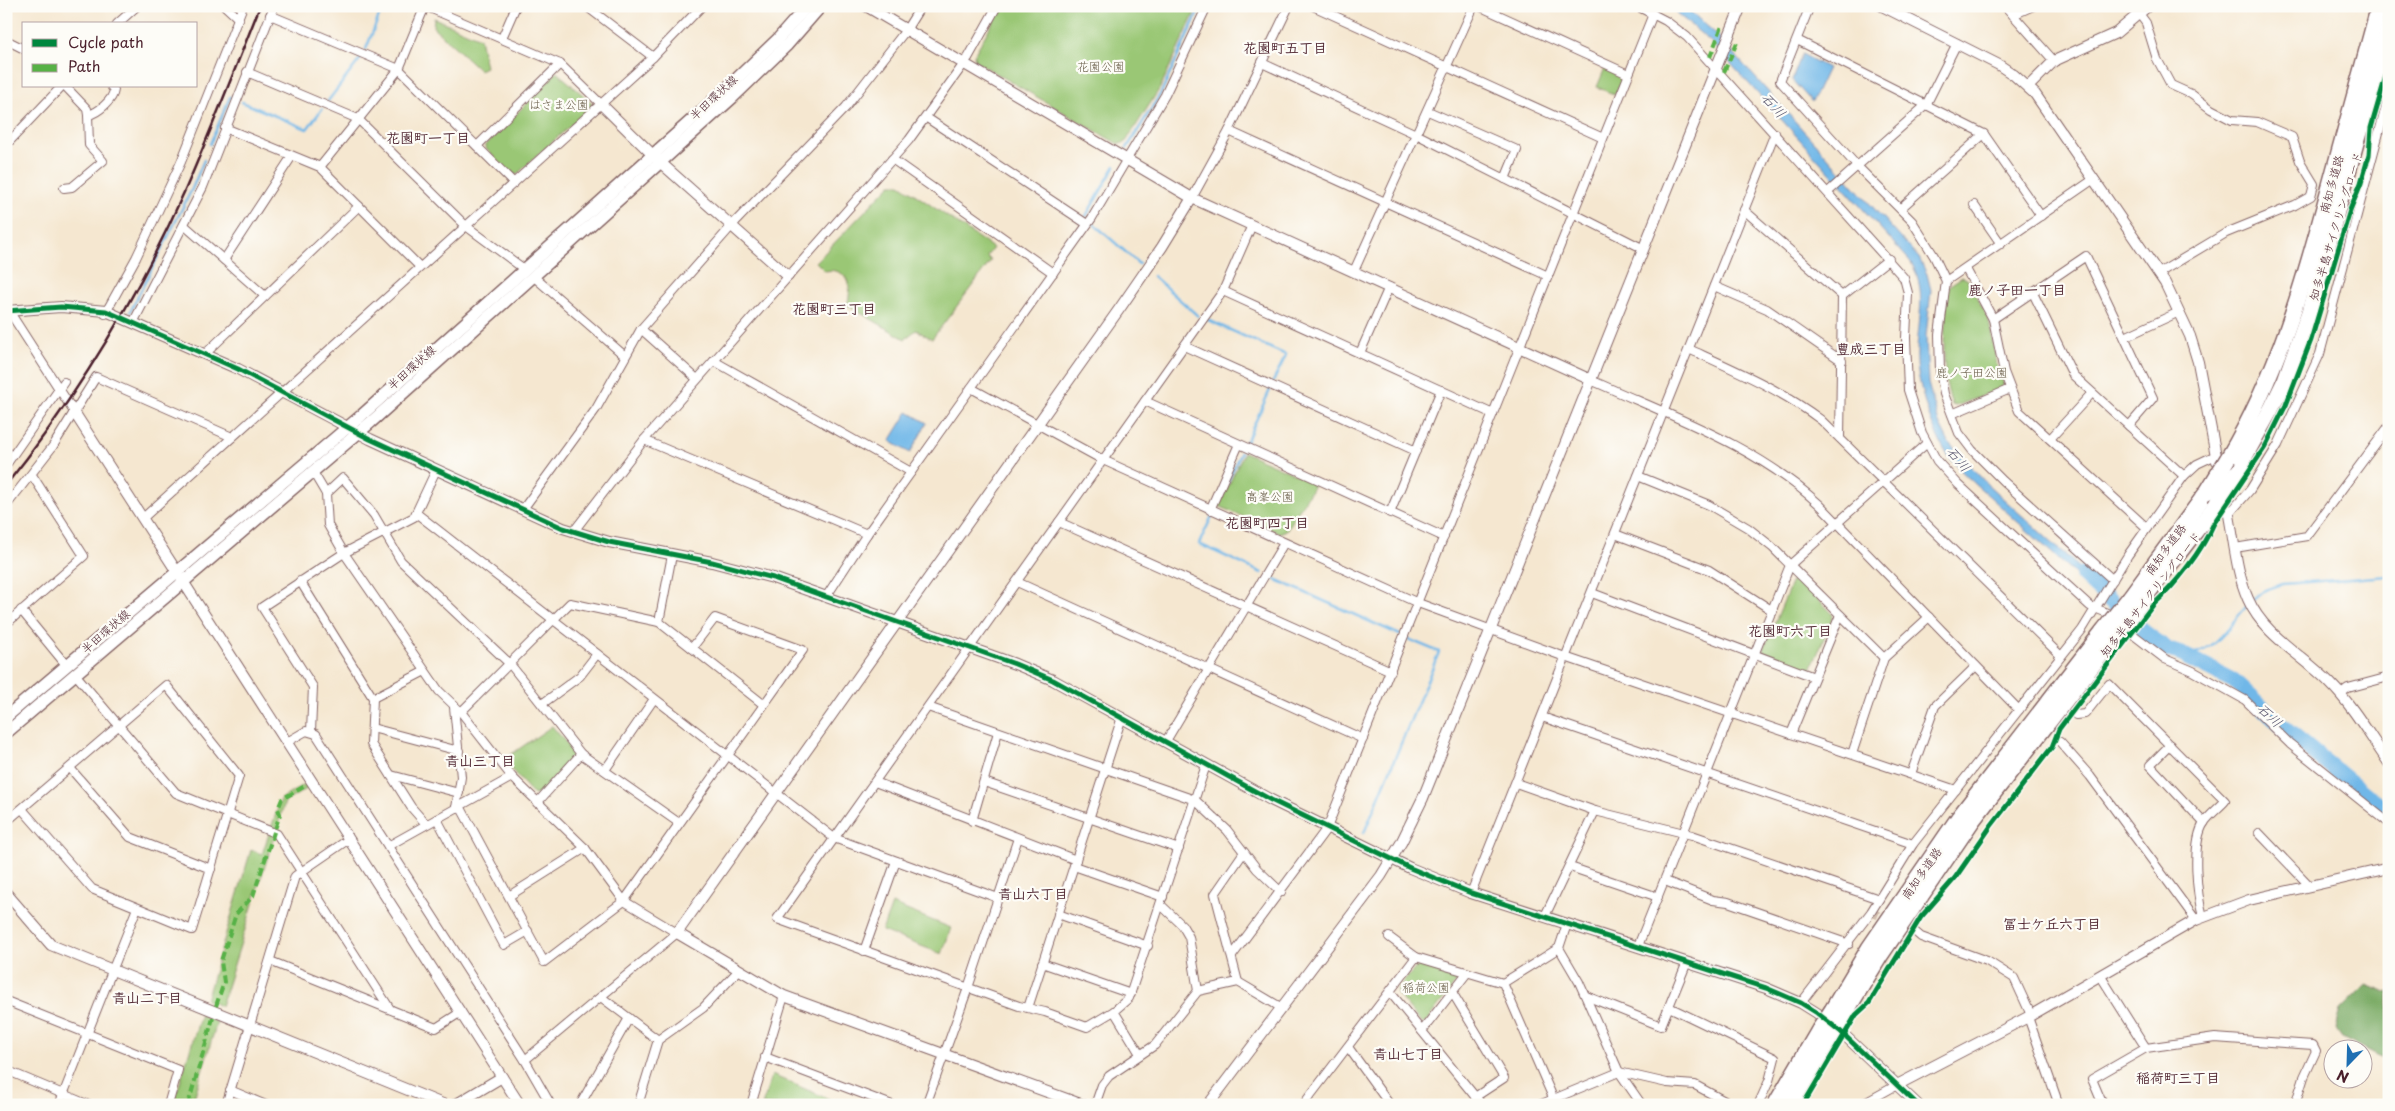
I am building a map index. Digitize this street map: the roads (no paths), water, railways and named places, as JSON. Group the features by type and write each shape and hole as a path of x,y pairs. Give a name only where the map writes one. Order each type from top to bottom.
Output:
{"highway":[{"name":"南知多道路","path":"2219,506 2220,458 2259,402 2287,333 2311,258 2379,6"},
{"name":"南知多道路","path":"1775,1105 1837,1014 1869,948 1959,817 2134,601 2219,506 2278,395 2309,312 2389,24"},
{"name":"南知多道路","path":"1790,1105 1824,1035"}],"main road":[{"name":"半田環状線","path":"657,159 778,39 807,6"},
{"name":"半田環状線","path":"6,717 177,572 353,430 528,273 780,52 821,6"},
{"name":"半田環状線","path":"6,733 313,472 353,430"}],"street":[{"path":"119,22 137,6"},
{"path":"225,6 239,19"},
{"path":"105,313 136,258 181,162 243,6"},
{"path":"134,323 202,187 274,6"},
{"path":"320,167 399,68 425,6 560,64 657,159 788,276"},
{"path":"502,38 516,6"},
{"path":"586,6 653,57"},
{"path":"143,518 653,57 702,6"},
{"path":"866,6 1192,198 1738,446 1770,465 1803,489 2019,710"},
{"path":"523,509 596,409 640,329 731,227 846,107 906,30 921,6"},
{"path":"574,531 644,440 926,118 964,63 997,6"},
{"path":"826,597 867,534 1087,224 1165,95 1207,6"},
{"path":"525,1060 677,933 1162,247 1229,131 1289,6"},
{"path":"1313,6 1603,138"},
{"path":"1354,271 1418,135 1474,6"},
{"path":"1478,6 1628,74"},
{"path":"1636,6 1666,21 1688,37 1889,259 1904,278 1908,293 1906,338 1908,390 1922,434 1937,461 1958,484 2055,574 2096,610 2107,613"},
{"path":"1208,1105 1356,911 1392,859 1423,798 1741,6"},
{"path":"1810,6 1780,82 1856,167 1901,208 1918,228 1946,281 1939,335 1940,372 1944,394 1959,433 1972,450 2113,580"},
{"path":"1801,1003 1849,944 1880,899 1913,844 2096,610 2147,528 2184,476 2197,464 2220,458 2198,362 2190,336 2159,273 2028,87 1999,65 1882,6"},
{"path":"2005,6 2054,61"},
{"path":"2013,15 2033,6"},
{"path":"2028,87 2054,61 2103,41 2140,15 2148,6"},
{"path":"1232,956 1327,828 1653,14"},
{"path":"270,15 399,68 514,183"},
{"path":"2140,15 2146,23 2157,59 2171,85 2191,94 2211,109 2232,120 2257,122 2292,136 2300,161 2314,184 2311,196 2295,205 2226,233 2159,273"},
{"path":"6,40 22,49"},
{"path":"1797,40 1984,134 2041,216"},
{"path":"1828,192 1926,105 1957,44"},
{"path":"1262,63 1418,135 1644,249"},
{"path":"477,146 560,64"},
{"path":"247,72 358,119 466,226 528,273 625,356"},
{"path":"6,145 62,88"},
{"path":"64,188 72,187 103,161 89,145 88,109 66,88"},
{"path":"88,115 97,112 114,95 112,88"},
{"path":"2389,95 2386,114 2320,354 2278,445 2250,490 2219,506 2235,548 2250,603 2279,641 2298,654 2340,694 2389,763"},
{"path":"1428,111 1517,150 1505,178"},
{"path":"926,118 1087,224"},
{"path":"225,128 320,167 420,267"},
{"path":"1229,131 1548,276"},
{"path":"1471,893 1775,133"},
{"path":"1901,208 1984,134"},
{"path":"224,260 292,156"},
{"path":"892,159 1053,273"},
{"path":"1946,281 2094,180"},
{"path":"1974,205 2002,244"},
{"path":"205,354 359,206"},
{"path":"1744,210 1842,296 1840,438"},
{"path":"184,225 265,296"},
{"path":"1206,765 1130,998 1114,1011 1087,1027 968,988 777,920 1223,291 1252,225"},
{"path":"1993,319 2086,256 2153,398 2129,426"},
{"path":"1842,296 1889,259"},
{"path":"1966,269 1993,319 2004,372 2019,411 2147,528"},
{"path":"1714,286 1767,309 1842,362"},
{"path":"1360,353 1389,287"},
{"path":"1223,291 1493,414"},
{"path":"2033,293 2073,375 2184,476"},
{"path":"8,311 61,307 105,313 134,323 282,391 353,430 436,470 574,531 609,542 712,562 765,576 970,647 1053,680 1206,765 1327,828 1392,859 1471,893 1766,988 1801,1003 1840,1031 1918,1105"},
{"path":"8,311 62,385 74,412 520,1105"},
{"path":"2125,337 2179,312"},
{"path":"640,329 697,379"},
{"path":"1184,346 1416,451"},
{"path":"1689,349 1769,386 1799,403 1840,438 2061,656"},
{"path":"714,361 911,472"},
{"path":"6,506 32,475 96,376 232,437"},
{"path":"8,459 62,385"},
{"path":"971,388 1103,460 1418,603 1565,657 1956,790"},
{"path":"1952,414 2010,389"},
{"path":"1390,513 1441,390"},
{"path":"2050,439 2092,392"},
{"path":"1145,401 1444,537"},
{"path":"2235,548 2307,536 2389,426"},
{"path":"644,440 867,534"},
{"path":"1638,946 1790,565 1927,443"},
{"path":"1210,510 1239,444"},
{"path":"311,731 313,687 262,606 344,553 414,518 436,470"},
{"path":"313,472 326,494 328,525 344,553 439,691 461,712 512,778 585,848 624,901 784,996 1083,1105"},
{"path":"6,624 84,556 32,475"},
{"path":"1638,476 1709,505 1730,516 1772,547 1884,658"},
{"path":"326,494 343,478 374,515 402,561 510,664 581,754 679,823"},
{"path":"416,514 834,838 998,898"},
{"path":"1060,522 1391,671"},
{"path":"1615,534 1708,570 1773,610"},
{"path":"1166,742 1284,543"},
{"path":"659,622 672,555"},
{"path":"300,581 373,698 371,744 411,807 426,824"},
{"path":"1016,582 1363,739"},
{"path":"1592,593 1814,678"},
{"path":"461,712 570,602 659,622 763,704"},
{"path":"21,610 67,666"},
{"path":"1791,734 1840,615"},
{"path":"1852,754 1884,658 1928,617"},
{"path":"454,707 461,777 458,807 544,962 624,901 803,650 715,618 692,648"},
{"path":"2135,636 2165,659 2194,671 2245,700 2290,744 2389,823"},
{"path":"542,704 580,676 597,654"},
{"path":"1911,774 1935,706 1976,666"},
{"path":"373,698 425,671"},
{"path":"76,675 176,793 277,834 390,1009"},
{"path":"2340,694 2348,688 2389,677"},
{"path":"2076,716 2085,714 2109,684 2226,801 2204,823 2199,838 2197,866 2199,918"},
{"path":"6,822 166,685 239,776 192,930 92,889 22,809"},
{"path":"2038,686 2045,692"},
{"path":"605,770 654,699"},
{"path":"928,707 1195,800 1227,830 1257,869 1281,892"},
{"path":"1028,1008 1122,717"},
{"path":"1542,717 1913,844"},
{"path":"372,728 458,751"},
{"path":"287,742 306,731 316,734 525,1060 551,1105"},
{"path":"972,821 998,732"},
{"path":"2060,742 2090,776 2199,918"},
{"path":"2170,745 2150,765 2204,823"},
{"path":"537,803 581,754"},
{"path":"70,768 130,837 211,869"},
{"path":"390,775 459,793"},
{"path":"388,846 512,778"},
{"path":"875,782 1018,838 1162,901 1182,925 1188,937 1198,991"},
{"path":"984,782 1178,850"},
{"path":"1516,783 1596,811 1684,833 1880,899"},
{"path":"1545,916 1596,811"},
{"path":"437,819 504,945 528,931"},
{"path":"2259,832 2309,885"},
{"path":"926,1105 968,988 981,942 1018,838"},
{"path":"226,1105 295,876 301,870 349,839"},
{"path":"509,896 585,848"},
{"path":"1238,982 1215,894 1244,852"},
{"path":"864,951 896,861"},
{"path":"1570,867 1658,897"},
{"path":"1862,1105 2030,1016 2199,918 2249,900 2389,868"},
{"path":"1665,881 1713,900 1728,902 1849,944"},
{"path":"6,893 51,945 445,1105"},
{"path":"59,1105 137,908"},
{"path":"1058,914 1148,946"},
{"path":"1390,937 1416,957 1503,984 1560,948 1567,924"},
{"path":"1914,931 1921,936 1987,961 2014,978 2030,1016 2058,1105"},
{"path":"1560,948 1586,996 1619,1072 1642,1105"},
{"path":"1306,1104 1416,957"},
{"path":"270,961 436,1028 461,1012"},
{"path":"1586,996 1661,1026 1687,962"},
{"path":"1042,963 1131,994"},
{"path":"638,1105 658,1040 703,1008 739,970"},
{"path":"1422,1031 1467,973"},
{"path":"2100,975 2146,1048"},
{"path":"1095,1105 1102,1085 1109,1076 1155,1045 1198,991 1238,982 1282,1008"},
{"path":"1503,984 1550,1102"},
{"path":"1390,992 1482,1105"},
{"path":"1452,992 1504,1078 1475,1097"},
{"path":"751,1105 784,996"},
{"path":"601,997 658,1040"},
{"path":"6,1001 178,1070 168,1105"},
{"path":"1670,1007 1775,1058 1769,1081 1758,1105"},
{"path":"1114,1011 1140,1054"},
{"path":"580,1105 629,1018"},
{"path":"2103,1105 2092,1079 2146,1048 2214,1038 2313,1045 2316,1051 2294,1105"},
{"path":"1348,1047 1390,1105"},
{"path":"765,1057 892,1105"},
{"path":"6,1070 89,1105"},
{"path":"1539,1105 1619,1072 1666,1083 1695,1085 1732,1105"},
{"path":"455,1105 502,1076"},
{"path":"230,1090 266,1105"}],"water":[{"path":"1668,6 1684,6 1715,33 1919,258 1927,274 1931,290 1926,336 1928,383 1939,423 1949,443 1987,484 2101,587 2097,594 1965,474 1947,454 1929,415 1918,373 1917,345 1921,301 1920,287 1910,261 1711,42"},
{"path":"1802,54 1828,68 1812,102 1792,80"},
{"path":"908,412 927,423 910,453 890,441"}],"waterway":[{"path":"366,49 383,6"},
{"path":"1127,148 1161,93 1201,6"},
{"path":"328,101 361,58"},
{"path":"210,144 230,97 232,98"},
{"path":"242,102 307,129 322,109"},
{"path":"130,312 192,189 204,160"},
{"path":"1086,216 1115,166"},
{"path":"1094,224 1139,264"},
{"path":"1153,276 1198,316"},
{"path":"1208,320 1286,355 1273,382"},
{"path":"1246,442 1270,390"},
{"path":"1217,504 1241,452"},
{"path":"1212,516 1199,544 1262,573"},
{"name":"石川","path":"2083,575 2145,633 2168,650 2183,655 2234,681 2286,730 2389,813"},
{"path":"2253,600 2265,590 2282,584 2389,576"},
{"path":"1270,577 1400,635"},
{"path":"2183,655 2204,650 2213,644 2247,606"},
{"path":"1364,833 1439,652 1408,639"}],"tunnel":[{"path":"2045,692 2076,715"},
{"path":"1871,912 1914,931"}],"railway":[{"path":"6,485 58,416 82,379 127,305 148,266 186,188 260,6"}],"district":[{"name":"花園町五丁目","path":"1285,47"},
{"name":"花園町一丁目","path":"428,137"},
{"name":"鹿ノ子田一丁目","path":"2017,289"},
{"name":"花園町三丁目","path":"834,308"},
{"name":"豊成三丁目","path":"1871,348"},
{"name":"花園町四丁目","path":"1267,522"},
{"name":"花園町六丁目","path":"1790,630"},
{"name":"青山三丁目","path":"480,760"},
{"name":"青山六丁目","path":"1033,893"},
{"name":"冨士ケ丘六丁目","path":"2052,923"},
{"name":"青山二丁目","path":"147,997"},
{"name":"青山七丁目","path":"1408,1053"},
{"name":"稲荷町三丁目","path":"2178,1077"}],"park label":[{"name":"花園公園","path":"1101,66"},
{"name":"はさま公園","path":"559,104"},
{"name":"鹿ノ子田公園","path":"1972,372"},
{"name":"高峯公園","path":"1270,496"},
{"name":"稲荷公園","path":"1426,987"}]}
